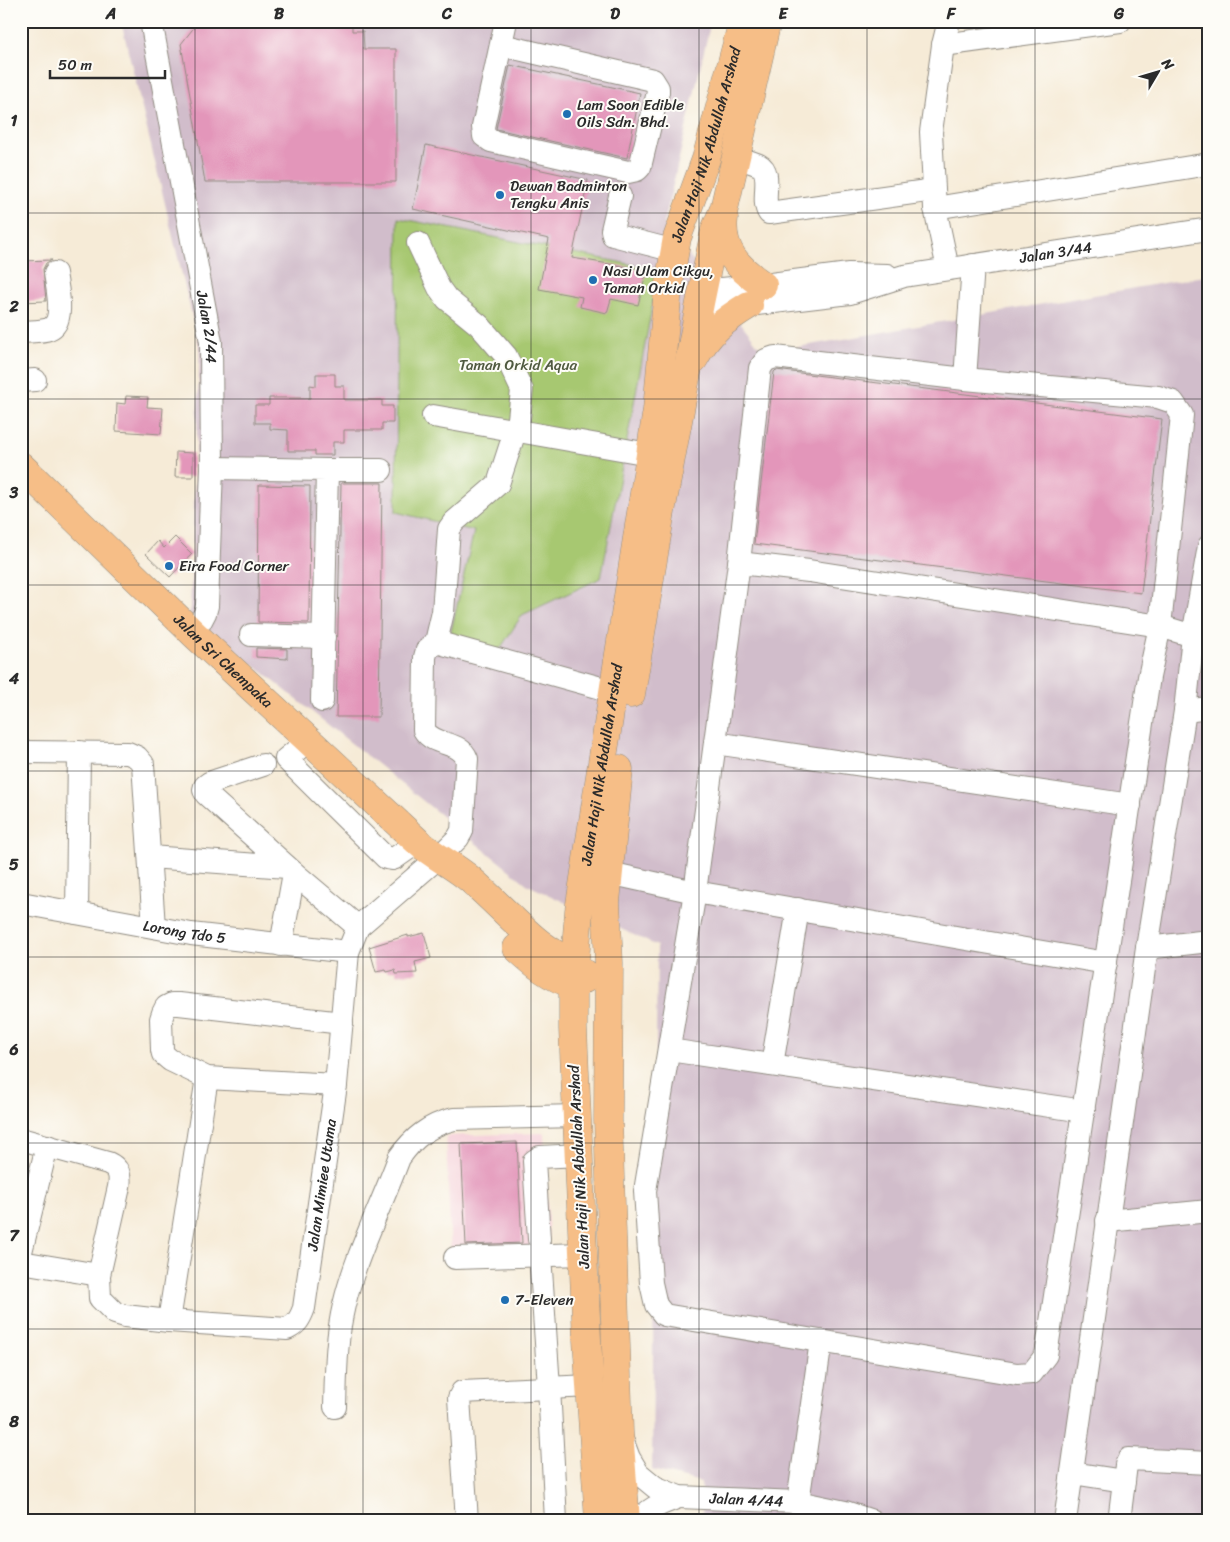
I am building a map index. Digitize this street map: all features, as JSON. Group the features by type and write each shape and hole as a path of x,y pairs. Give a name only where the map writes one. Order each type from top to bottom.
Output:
{"main road":[{"name":"Jalan Haji Nik Abdullah Arshad","path":"599,1521 590,1386 575,1082 579,911 657,410 668,289 677,238 706,159 743,21"},
{"name":"Jalan Haji Nik Abdullah Arshad","path":"626,1521 619,1432 608,1120 609,963 606,902 618,778 660,518 700,295 715,230 724,209 767,21"},
{"path":"658,396 678,321 685,304 700,295 690,286 688,261 706,181 706,159"},
{"path":"687,370 702,345 716,328 756,295 726,246 722,230 724,209"},
{"name":"Jalan Sri Chempaka","path":"21,466 194,634 430,853 461,894 524,942"},
{"path":"524,942 549,974 561,981 577,976 590,968 595,954 606,902"},
{"path":"524,942 544,932 555,930 565,924 579,911"},
{"path":"524,942 554,997 575,1082"},
{"path":"577,976 594,1004 608,1120"}],"street":[{"name":"Jalan 2/44","path":"151,21 211,342 212,468 206,606 194,634"},
{"path":"501,45 653,80 658,88 658,92 640,167 637,170 628,172 488,139 483,132 483,127 506,21"},
{"path":"948,269 935,199 931,132 943,45 949,21"},
{"path":"943,45 1120,21"},
{"path":"736,157 761,166 765,172 765,202 769,213 935,199 1209,164"},
{"path":"620,196 612,230 613,235 675,251"},
{"name":"Jalan 3/44","path":"700,295 722,289 756,295 849,274 904,276 1209,229"},
{"name":"Jalan Mimiee Utama","path":"47,1146 113,1165 120,1174 120,1186 99,1275 100,1298 115,1313 169,1321 287,1328 296,1325 304,1308 336,1085 348,952 358,927 430,853 458,838 462,831 468,765 462,750 432,739 424,730 425,657 427,650 436,642 443,612 450,529 454,522 498,484 519,419 522,390 507,357 479,325 439,288 418,243"},
{"path":"965,379 973,265"},
{"path":"21,332 45,330 56,324 59,313 55,273"},
{"path":"775,357 965,379 1158,397 1173,402 1182,415 1160,626 1150,677 1046,1355 1032,1373 1017,1374 664,1315 656,1305 651,1283 645,1191 695,892 739,563 760,368 766,360 775,357"},
{"path":"433,416 516,429 649,454"},
{"path":"212,468 381,470"},
{"path":"322,701 326,470"},
{"path":"1065,1521 1146,948 1184,711 1193,636 1209,546"},
{"path":"739,563 809,571 1160,626 1193,636"},
{"path":"251,635 324,637"},
{"path":"436,642 612,691"},
{"path":"1184,711 1209,708"},
{"path":"715,742 1130,805"},
{"path":"21,767 22,752 128,753 137,757 143,764 154,927"},
{"path":"77,913 79,752"},
{"path":"263,765 209,783 205,786 204,790 206,794 290,870 358,927"},
{"path":"150,857 290,870"},
{"path":"281,945 290,870"},
{"path":"609,873 695,892 1106,963"},
{"name":"Lorong Tdo 5","path":"21,903 191,934 348,952"},
{"path":"772,1065 798,909"},
{"path":"1146,948 1209,941"},
{"path":"336,1085 207,1078 170,1060 163,1054 161,1019 166,1008 172,1004 179,1004 342,1023"},
{"path":"669,1050 1084,1111"},
{"path":"169,1321 207,1078"},
{"path":"335,1407 337,1357 344,1306 351,1278 399,1158 410,1142 442,1122 454,1119 577,1116"},
{"path":"21,1139 47,1146 21,1252"},
{"path":"556,1521 534,1161 540,1157 578,1155"},
{"path":"1107,1221 1209,1211"},
{"path":"455,1258 540,1247 583,1254"},
{"path":"21,1262 99,1275"},
{"path":"798,1502 821,1341"},
{"path":"467,1521 460,1395 465,1391 590,1386"},
{"path":"619,1432 628,1458 638,1473 654,1487 679,1497"},
{"path":"1118,1521 1126,1465 1129,1459 1209,1463"},
{"path":"1072,1473 1124,1481"},
{"path":"639,1521 644,1514 656,1506 679,1497"},
{"name":"Jalan 4/44","path":"679,1497 798,1502 845,1512 872,1521"}],"shaded area":[{"path":"121,21 711,21 664,223 764,353 1209,275 1209,1521 703,1521 701,1482 652,1470 657,946 528,885 190,614 200,349"},
{"path":"544,1133 549,1250 451,1253 446,1136"}],"green space":[{"name":"Taman Orkid Aqua","path":"398,218 659,270 601,578 522,615 498,652 450,636 474,531 396,512"}],"building":[{"path":"199,21 352,21 352,31 363,31 364,49 396,49 396,182 205,182 181,44"},
{"name":"Lam Soon Edible Oils Sdn. Bhd.","path":"510,65 640,93 627,158 496,129"},
{"name":"Dewan Badminton Tengku Anis","path":"426,145 588,180 572,258 647,270 638,305 611,299 607,313 580,307 582,297 539,289 549,239 413,209"},
{"path":"52,260 46,263 43,269 46,301 21,302 21,261"},
{"path":"776,370 1162,419 1141,593 754,544 774,372"},
{"path":"316,374 335,374 335,386 344,386 344,400 382,400 382,406 393,406 393,423 382,423 382,430 344,430 344,442 333,442 333,455 315,455 315,451 288,451 288,430 270,429 270,423 255,423 255,405 269,405 269,398 310,398 310,385 316,386"},
{"path":"126,396 148,397 147,407 163,408 161,434 116,431 117,403 125,404"},
{"path":"176,452 193,453 193,477 175,477"},
{"path":"341,483 382,483 379,717 336,717"},
{"path":"259,485 310,486 309,623 258,622"},
{"name":"Eira Food Corner","path":"175,537 192,554 170,577 146,554 158,541 164,548"},
{"path":"256,648 287,649 287,659 256,657"},
{"path":"424,933 431,958 415,962 417,973 396,974 395,970 376,972 369,947 408,935 408,937"},
{"path":"517,1142 522,1243 466,1245 461,1144"}],"place":[{"name":"Lam Soon Edible Oils Sdn. Bhd.","path":"567,114"},
{"name":"Dewan Badminton Tengku Anis","path":"500,195"},
{"name":"Nasi Ulam Cikgu, Taman Orkid","path":"593,280"},
{"name":"Eira Food Corner","path":"169,566"},
{"name":"7-Eleven","path":"505,1300"}]}
